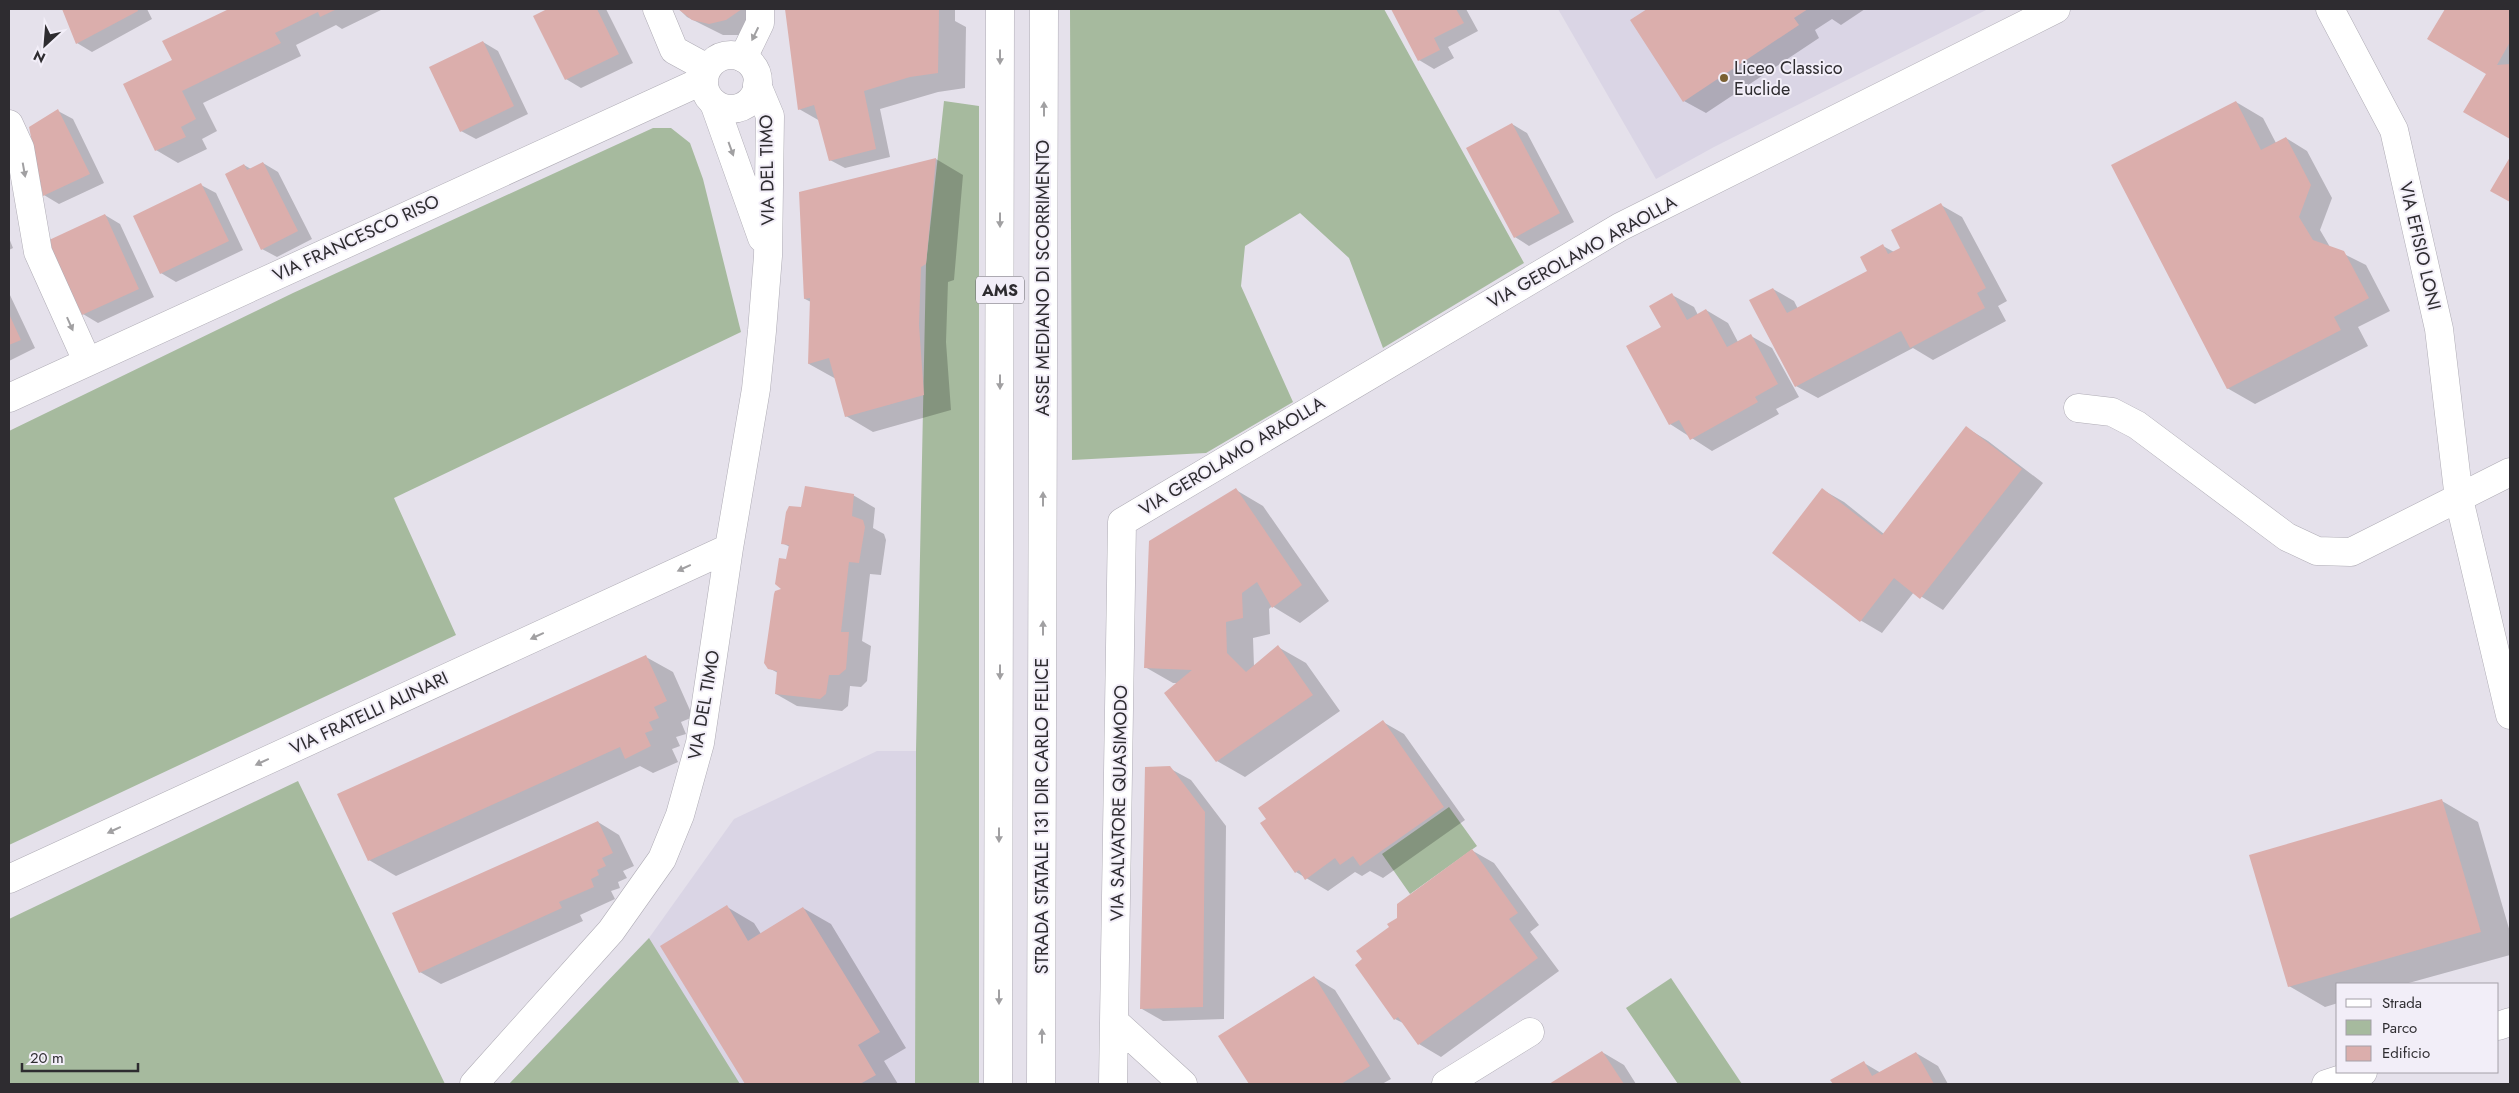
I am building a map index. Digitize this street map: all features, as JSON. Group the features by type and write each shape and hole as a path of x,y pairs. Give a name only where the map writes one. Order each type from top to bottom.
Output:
{"main road":[{"path":"657,9 674,50 709,84 729,109 744,105 750,101 757,85 754,69 743,58 733,55 725,55 715,60 709,84"},
{"path":"743,58 760,23 760,9"},
{"name":"AMS","path":"998,1084 1000,9"},
{"name":"ASSE MEDIANO DI SCORRIMENTO","path":"1043,547 1044,9"},
{"name":"VIA GEROLAMO ARAOLLA","path":"1122,522 1620,227 2056,9"},
{"name":"VIA EFISIO LONI","path":"2330,9 2394,130 2439,329 2459,499 2510,714"},
{"name":"VIA DEL TIMO","path":"709,84 768,256"},
{"name":"VIA FRANCESCO RISO","path":"9,398 86,361 709,84"},
{"name":"VIA DEL TIMO","path":"474,1084 611,931 662,859 680,815 700,743 729,548 756,389 768,256 770,116 757,85"},
{"path":"9,124 20,148 38,252 86,361"},
{"path":"2078,408 2112,412 2137,425 2287,537 2317,551 2351,552 2510,472"},
{"name":"VIA SALVATORE QUASIMODO","path":"1113,1084 1116,1022 1122,522"},
{"name":"STRADA STATALE 131 DIR CARLO FELICE","path":"1042,1084 1043,547"},
{"name":"VIA FRATELLI ALINARI","path":"9,879 729,548"},
{"path":"1116,1022 1183,1084"},
{"path":"1446,1084 1530,1032"},
{"path":"2326,1084 2360,1073"}],"shaded area":[{"name":"Liceo Classico Euclide","path":"1558,9 1988,9 1714,147 1656,179"},
{"path":"877,751 916,751 915,1084 509,1084 649,938 734,819"}],"green space":[{"path":"1070,9 1384,9 1524,263 1383,348 1349,258 1300,213 1245,246 1241,286 1293,402 1206,453 1072,460"},
{"path":"944,101 979,106 979,1084 915,1084 916,751 926,264"},
{"path":"653,128 671,128 690,143 703,179 741,332 394,498 456,635 9,845 9,431 293,293"},
{"path":"298,781 445,1084 9,1084 9,919"},
{"path":"1449,807 1477,846 1410,894 1382,854"},
{"path":"649,938 740,1084 509,1084"},
{"path":"1671,978 1742,1084 1678,1084 1626,1008"}],"building":[{"path":"62,9 137,9 138,11 76,44"},
{"path":"229,9 337,9 320,17 318,12 275,33 281,43 182,91 196,119 181,127 186,137 155,151 123,84 172,60 162,41"},
{"path":"547,9 597,9 619,54 565,80 533,16"},
{"path":"678,9 742,9 726,20 709,24 692,20"},
{"path":"785,9 939,10 938,73 910,77 864,91 876,149 829,161 814,105 798,110"},
{"path":"1391,9 1456,9 1464,23 1434,38 1440,50 1418,61"},
{"path":"1647,9 1808,9 1794,18 1799,25 1683,102 1630,20"},
{"path":"2445,9 2510,9 2510,42 2497,65 2510,64 2510,139 2463,112 2486,74 2427,39"},
{"path":"483,41 514,106 460,132 429,67"},
{"path":"2236,101 2261,150 2286,137 2311,185 2299,217 2313,240 2344,251 2369,298 2334,317 2341,330 2227,389 2111,165"},
{"path":"58,109 90,174 43,196 29,127"},
{"path":"1512,123 1560,213 1514,238 1466,148"},
{"path":"2510,157 2510,202 2490,191"},
{"path":"936,158 926,264 921,267 919,325 924,395 845,417 829,358 808,364 810,298 804,299 799,192"},
{"path":"263,162 298,231 261,250 225,174 244,164 247,170"},
{"path":"201,183 229,241 160,274 133,216"},
{"path":"1941,203 1986,288 1977,293 1985,308 1910,348 1901,331 1795,387 1749,300 1773,288 1787,313 1867,271 1860,257 1883,244 1888,254 1900,248 1891,230"},
{"path":"105,214 139,289 82,315 47,241"},
{"path":"1672,293 1687,320 1706,309 1727,347 1751,334 1778,384 1755,397 1758,402 1690,440 1679,420 1669,425 1626,346 1661,327 1649,306"},
{"path":"9,314 21,340 9,345"},
{"path":"1966,426 2022,469 1920,599 1894,578 1860,622 1772,553 1822,488 1882,535"},
{"path":"805,486 854,494 852,516 863,520 865,527 859,563 849,562 841,632 849,632 846,669 839,675 829,675 826,694 820,699 775,694 777,671 768,669 764,663 774,594 775,591 781,589 775,584 779,558 786,559 789,545 781,544 786,512 789,506 801,507"},
{"path":"1236,488 1302,585 1272,608 1257,582 1242,593 1243,618 1226,622 1227,653 1246,672 1278,645 1313,695 1216,762 1164,693 1192,670 1144,668 1149,541"},
{"path":"646,655 667,701 654,707 659,718 649,722 653,730 645,733 651,746 625,759 620,747 368,861 337,794"},
{"path":"1383,720 1444,807 1360,866 1353,856 1340,865 1335,858 1305,880 1299,870 1295,873 1260,823 1266,819 1258,808"},
{"path":"1170,766 1205,812 1203,1007 1140,1009 1145,767"},
{"path":"2442,799 2481,932 2288,987 2249,855"},
{"path":"598,821 613,853 602,858 606,866 597,870 599,875 591,879 594,887 559,902 562,908 419,973 392,913"},
{"path":"1472,849 1518,913 1509,919 1538,958 1418,1045 1398,1017 1394,1020 1355,965 1362,959 1356,951 1389,927 1387,924 1397,918 1397,904"},
{"path":"727,905 748,941 803,907 880,1032 858,1045 876,1075 860,1084 745,1084 660,946"},
{"path":"1314,976 1370,1066 1341,1084 1249,1084 1218,1036"},
{"path":"1602,1051 1624,1084 1549,1084"},
{"path":"1916,1052 1934,1084 1833,1084 1830,1080 1864,1061 1872,1076"}],"place":[{"name":"Liceo Classico Euclide","path":"1724,78"}]}
